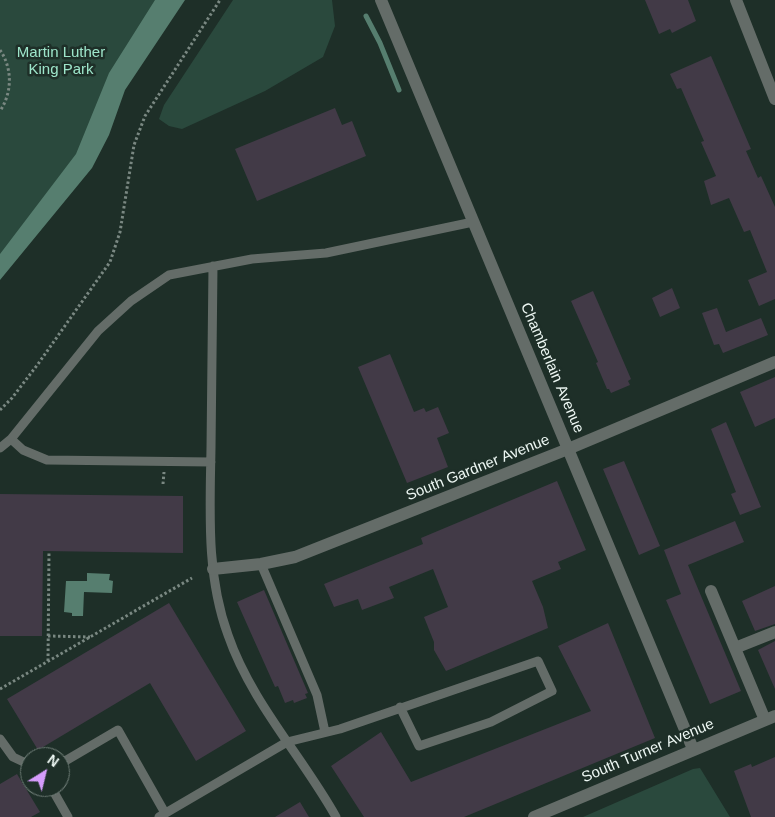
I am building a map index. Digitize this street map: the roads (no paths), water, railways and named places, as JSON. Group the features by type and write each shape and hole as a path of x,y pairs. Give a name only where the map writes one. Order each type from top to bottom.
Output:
{"street":[{"name":"Chamberlain Avenue","path":"381,0 693,749"},
{"path":"736,0 775,99"},
{"name":"South Gardner Avenue","path":"213,569 261,564 295,557 568,449 775,362"},
{"path":"711,591 735,648 770,718"},
{"path":"735,648 775,632"},
{"name":"South Turner Avenue","path":"534,817 770,718"}],"lane":[{"path":"0,448 11,439 98,331 132,301 169,276 252,258 326,253 473,222"},
{"path":"213,266 209,530 213,569 227,634 237,659 258,698 302,760 336,817"},
{"path":"11,439 23,450 47,460 211,462"},
{"path":"261,564 317,696 325,732"},
{"path":"70,758 118,730 162,815 288,742 340,729 400,707 538,661 552,691 491,722 420,746 400,707"},
{"path":"0,739 13,757 20,760"},
{"path":"56,797 68,817"}],"waterway":[{"path":"366,16 380,43 399,90"}],"park label":[{"name":"Martin Luther King Park","path":"61,62"}]}
